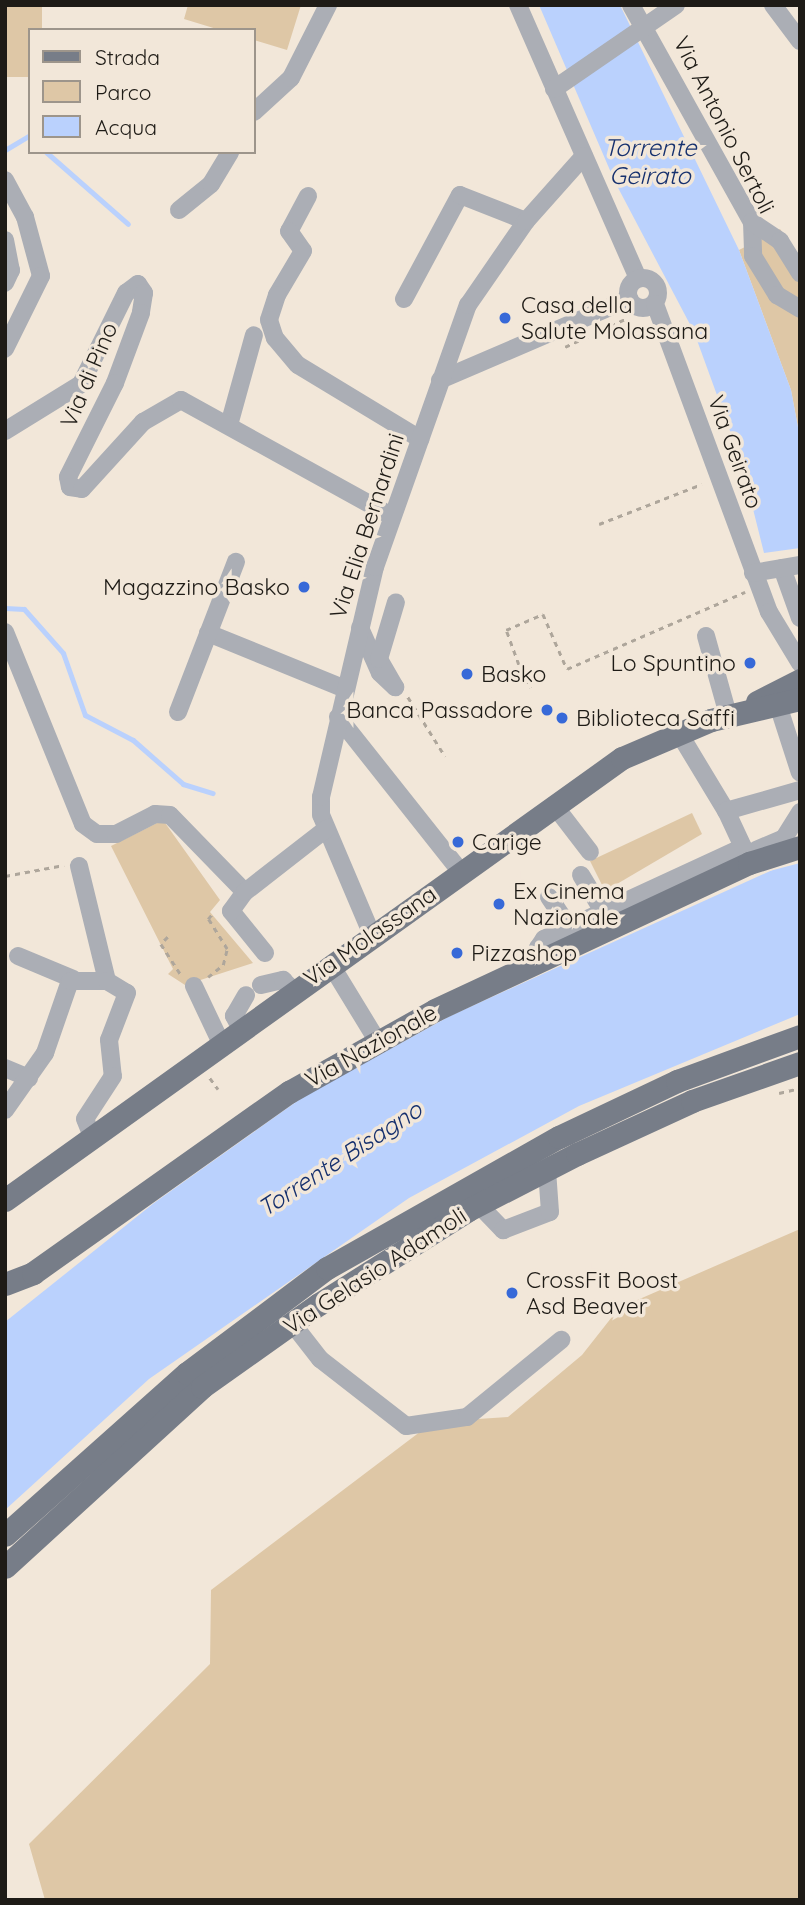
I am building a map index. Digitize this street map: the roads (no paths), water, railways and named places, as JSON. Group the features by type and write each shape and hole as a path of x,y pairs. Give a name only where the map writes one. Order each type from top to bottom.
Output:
{"main road":[{"name":"Via Molassana","path":"7,1201 293,990 622,758 679,733 738,712 800,680"},
{"name":"Via Molassana","path":"738,712 789,702"},
{"name":"Via Nazionale","path":"11,1279 196,1153 377,1042 544,950 746,855 800,847"},
{"name":"Via Gelasio Adamoli","path":"5,1535 187,1373 327,1268 559,1137 677,1081 800,1036"},
{"name":"Via Gelasio Adamoli","path":"5,1567 201,1387 292,1323 479,1205 547,1170 757,1077 800,1063"},
{"path":"757,1077 800,1075"}],"street":[{"path":"256,110 291,78 328,5"},
{"name":"Via Geirato","path":"518,5 638,278 656,285 641,304 718,477 771,617 800,663"},
{"path":"554,89 643,26 631,5"},
{"name":"Via Antonio Sertoli","path":"676,5 643,26 752,222 753,256 777,295 799,301"},
{"path":"773,5 800,41"},
{"path":"179,209 212,184 229,154"},
{"name":"Via Elia Bernardini","path":"372,935 326,829 321,797 342,688 391,516 468,305 526,220 584,156"},
{"path":"5,180 25,217 41,276 5,349"},
{"path":"404,299 460,195 526,220"},
{"path":"308,196 289,231 303,251 277,295 269,320 275,338 298,365 420,439"},
{"path":"752,222 780,241 800,273"},
{"path":"5,240 11,270 5,283"},
{"path":"440,380 641,304 638,278"},
{"name":"Via di Pino","path":"5,431 81,384 128,289 138,284 144,293 141,313 116,383 68,477 70,487 85,487 165,406 181,400 391,516"},
{"path":"229,425 254,335"},
{"path":"178,712 236,562"},
{"path":"756,579 795,568 800,618"},
{"path":"360,628 380,673 395,687 379,659 396,602"},
{"name":"Via Geirato","path":"771,617 800,644"},
{"path":"5,632 83,824 97,834 116,834 155,814 170,815 244,892"},
{"path":"208,633 342,688"},
{"path":"706,636 738,712"},
{"path":"789,702 800,773"},
{"path":"338,717 461,872"},
{"path":"679,733 726,811 746,855"},
{"path":"726,811 800,790"},
{"path":"554,805 590,852"},
{"path":"549,897 575,937 604,913 784,838 800,812"},
{"path":"265,953 231,911 244,892 326,829"},
{"name":"Via Nazionale","path":"746,855 800,856"},
{"path":"79,866 107,981"},
{"path":"581,875 604,913"},
{"path":"18,956 73,979 107,981 127,993 110,1040 113,1076 85,1119 92,1136"},
{"path":"331,965 377,1042"},
{"path":"5,1110 29,1079 73,979"},
{"path":"241,1029 234,1016 254,990 283,980 293,990"},
{"path":"194,981 222,1042"},
{"path":"5,1068 29,1079"},
{"path":"479,1205 503,1230 550,1212 547,1170"},
{"path":"292,1323 320,1359 406,1426 467,1417 561,1340"}],"water":[{"name":"Torrente Geirato","path":"539,5 620,5 739,250 791,390 800,438 800,548 764,553 741,461 694,332 615,182"},
{"name":"Torrente Bisagno","path":"800,841 800,1014 579,1106 409,1198 149,1379 5,1510 5,1322 154,1203 303,1097 450,1016 788,863"}],"waterway":[{"path":"5,150 28,136"},
{"path":"48,154 128,224"},
{"path":"5,608 24,609 63,653 85,715 133,740 183,784 213,793"}],"place":[{"name":"Casa della Salute Molassana","path":"505,318"},
{"name":"Magazzino Basko","path":"304,587"},
{"name":"Lo Spuntino","path":"750,663"},
{"name":"Basko","path":"467,674"},
{"name":"Banca Passadore","path":"547,710"},
{"name":"Biblioteca Saffi","path":"562,718"},
{"name":"Carige","path":"458,842"},
{"name":"Ex Cinema Nazionale","path":"499,904"},
{"name":"Pizzashop","path":"457,953"},
{"name":"CrossFit Boost Asd Beaver","path":"512,1293"}]}
